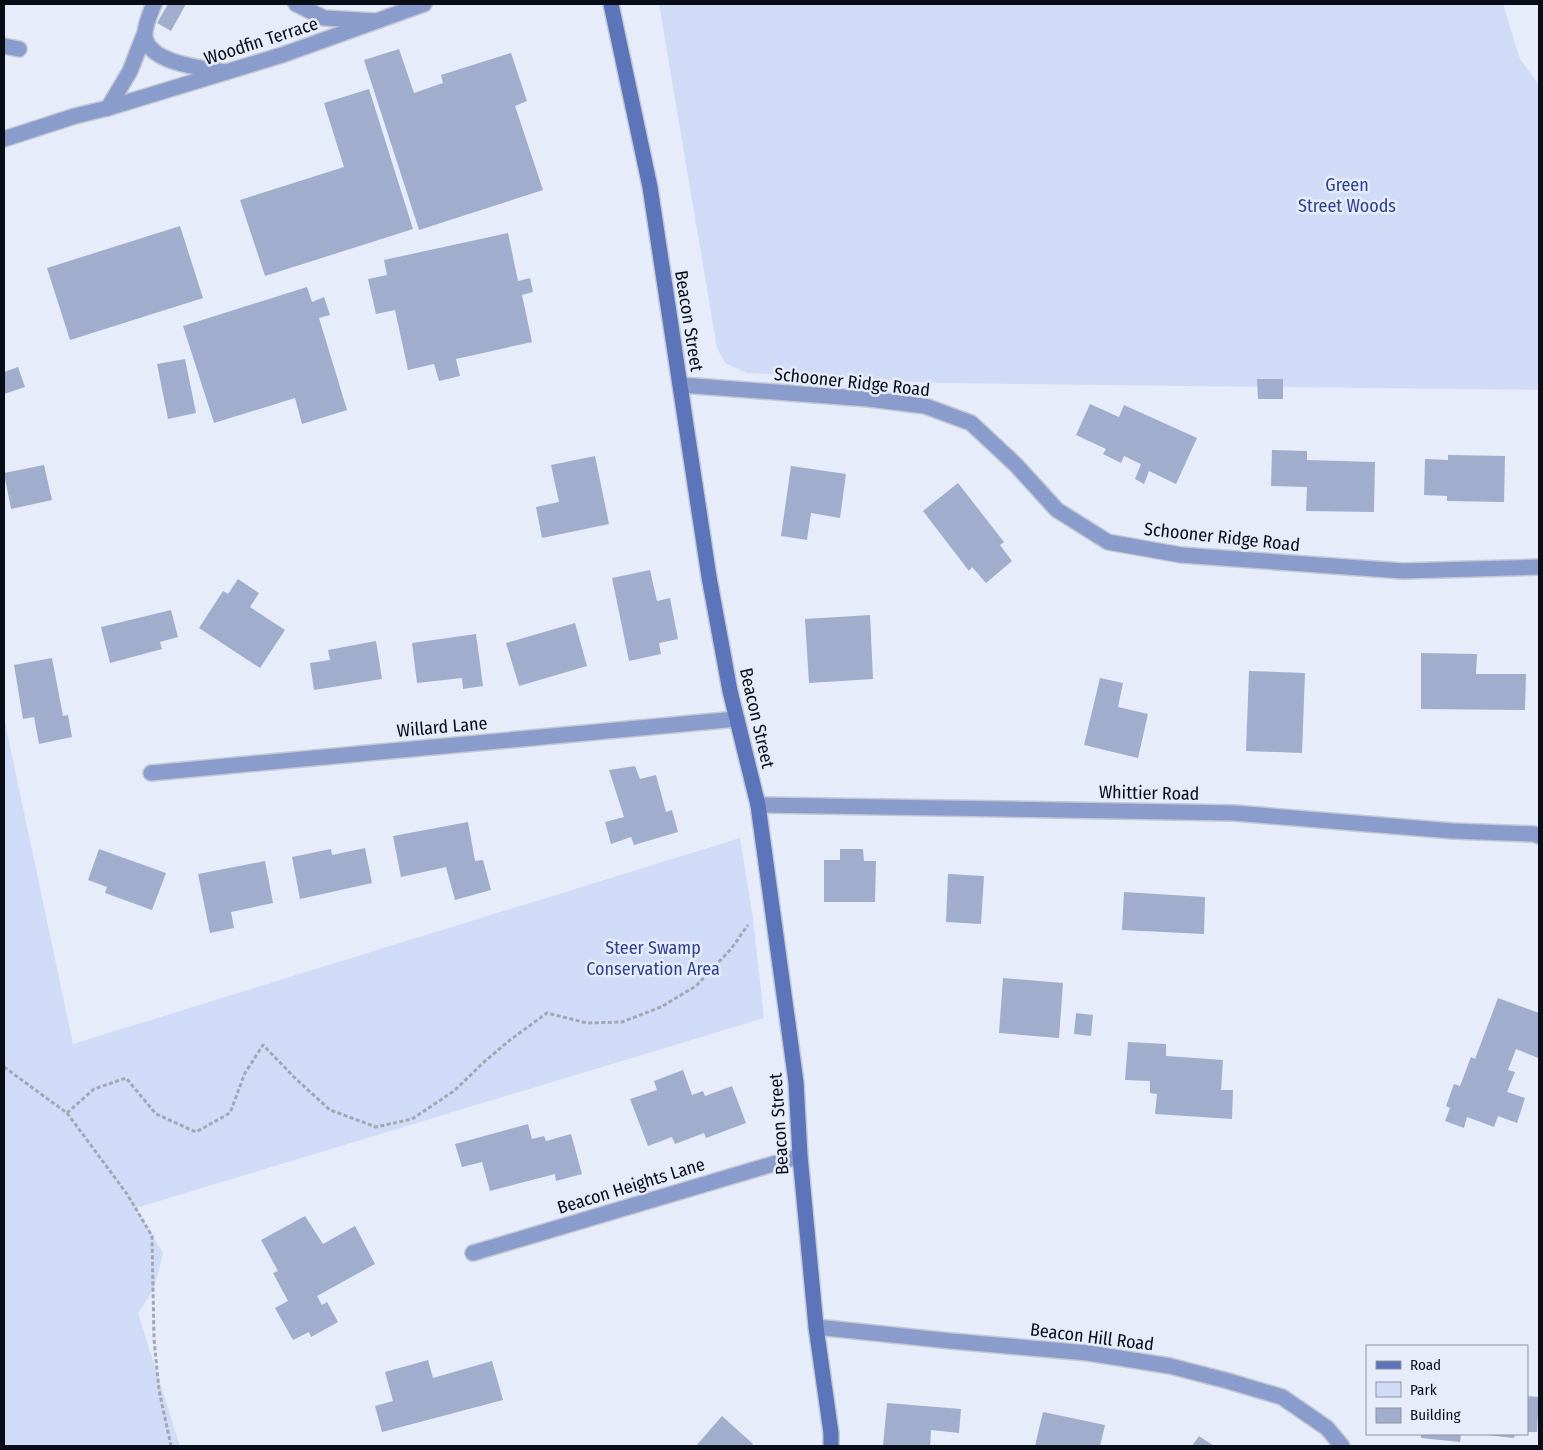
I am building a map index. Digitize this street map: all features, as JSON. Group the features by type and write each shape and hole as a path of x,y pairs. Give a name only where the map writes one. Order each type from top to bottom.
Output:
{"street":[{"path":"108,108 130,71 154,4"},
{"path":"296,4 324,18 377,21"},
{"name":"Woodfin Terrace","path":"4,139 282,55 424,4"},
{"name":"Beacon Street","path":"611,4 650,187 709,577 730,691 758,804 796,1082 800,1156 816,1327 831,1432 831,1446"},
{"path":"144,35 148,46 171,62 226,72"},
{"path":"4,46 19,49"},
{"name":"Schooner Ridge Road","path":"681,385 869,399 925,406 971,423 1016,465 1057,510 1108,542 1181,555 1403,571 1539,567"},
{"name":"Willard Lane","path":"151,773 737,719"},
{"name":"Whittier Road","path":"758,804 1234,813 1453,831 1534,834 1539,836"},
{"name":"Beacon Heights Lane","path":"473,1253 800,1156"},
{"name":"Beacon Hill Road","path":"816,1327 1088,1353 1170,1366 1282,1397 1326,1428 1342,1446"}],"path":[{"path":"67,1113 94,1089 126,1078 156,1114 196,1132 230,1114 244,1074 263,1045 330,1110 376,1128 412,1119 454,1091 510,1040 547,1013 587,1023 622,1022 661,1007 696,986 731,949 753,918 773,912"},
{"path":"4,1068 67,1113 122,1187 152,1236 154,1339 158,1390 171,1446"}],"green space":[{"name":"Green Street Woods","path":"659,4 1503,4 1520,59 1539,85 1539,390 940,383 747,373 725,363 717,348"},
{"name":"Steer Swamp Conservation Area","path":"4,718 73,1044 740,838 753,918 764,1018 136,1208 163,1253 154,1289 138,1313 180,1446 4,1446"}],"building":[{"path":"168,4 186,4 171,31 157,23"},
{"path":"399,49 414,93 443,83 441,75 511,53 527,101 515,106 543,190 419,230 364,60"},
{"path":"369,89 413,229 265,276 240,200 344,167 324,103"},
{"path":"180,226 203,298 70,340 47,268"},
{"path":"508,233 518,281 530,278 533,292 522,295 532,342 456,359 460,376 439,381 434,364 408,370 395,310 376,314 368,279 387,275 384,260"},
{"path":"307,287 312,302 324,297 330,315 319,318 347,410 302,424 295,398 214,423 183,326"},
{"path":"185,359 196,413 168,419 157,364"},
{"path":"18,367 25,387 4,394 4,372"},
{"path":"1257,379 1283,379 1283,399 1258,399"},
{"path":"1090,404 1119,417 1124,405 1197,438 1176,484 1149,471 1144,484 1135,479 1141,464 1124,456 1121,463 1103,454 1106,449 1076,435"},
{"path":"1272,450 1307,451 1307,460 1375,462 1374,512 1306,511 1307,487 1271,486"},
{"path":"1448,455 1505,456 1504,502 1447,501 1447,496 1424,495 1425,459 1448,460"},
{"path":"595,456 609,524 542,538 536,507 559,502 551,465"},
{"path":"44,465 52,500 11,509 4,473"},
{"path":"791,466 846,474 840,518 811,513 807,540 781,536"},
{"path":"958,483 1004,542 1000,545 1012,561 986,583 972,567 969,571 923,511"},
{"path":"650,570 657,601 670,598 678,639 659,643 661,654 629,661 612,578"},
{"path":"238,579 259,593 250,607 285,630 260,668 199,628 223,591 228,594"},
{"path":"171,610 178,637 160,642 162,649 110,663 101,627"},
{"path":"870,615 873,679 809,683 805,619"},
{"path":"575,623 587,666 519,686 506,643"},
{"path":"476,634 483,686 463,689 462,678 417,683 412,643"},
{"path":"376,641 382,679 314,690 310,663 330,660 328,650"},
{"path":"1421,653 1477,654 1476,674 1526,674 1525,710 1421,709"},
{"path":"52,658 63,716 68,715 72,737 39,744 34,717 23,719 14,665"},
{"path":"1249,671 1305,673 1302,753 1246,751"},
{"path":"1100,678 1123,683 1118,707 1148,714 1138,758 1084,745"},
{"path":"635,766 640,779 656,775 666,812 672,810 678,832 634,845 631,837 611,844 605,822 624,817 609,770"},
{"path":"468,822 475,861 483,860 491,890 455,900 446,867 401,877 393,836"},
{"path":"365,848 372,883 300,899 292,857 331,849 332,855"},
{"path":"99,849 166,873 152,910 105,893 107,887 88,880"},
{"path":"840,849 863,849 864,861 876,861 875,902 824,902 824,860 840,860"},
{"path":"265,861 273,903 231,912 234,928 210,933 198,874"},
{"path":"948,874 984,876 981,924 946,922"},
{"path":"1124,892 1205,897 1204,934 1122,930"},
{"path":"1003,978 1063,983 1059,1038 999,1033"},
{"path":"1498,998 1539,1013 1539,1055 1538,1058 1516,1049 1508,1070 1515,1072 1507,1092 1525,1098 1517,1123 1498,1116 1494,1127 1467,1117 1464,1128 1445,1121 1450,1108 1446,1106 1454,1084 1460,1086 1471,1057 1475,1059"},
{"path":"1076,1013 1093,1015 1091,1036 1074,1034"},
{"path":"1128,1042 1166,1044 1166,1056 1223,1060 1221,1090 1233,1090 1232,1119 1155,1114 1157,1094 1150,1093 1150,1081 1125,1080"},
{"path":"683,1070 692,1095 703,1091 705,1096 732,1086 746,1123 706,1138 704,1133 675,1144 672,1137 648,1146 630,1099 657,1090 654,1081"},
{"path":"528,1124 532,1139 544,1136 546,1141 571,1134 582,1174 556,1181 555,1174 490,1191 482,1162 462,1167 455,1144"},
{"path":"305,1216 323,1244 355,1226 375,1264 317,1296 322,1305 327,1302 338,1322 311,1337 309,1332 293,1340 275,1308 288,1301 273,1273 278,1271 261,1240"},
{"path":"428,1360 433,1378 492,1361 503,1400 382,1432 375,1406 393,1401 385,1372"},
{"path":"1528,1396 1539,1397 1537,1432 1528,1432"},
{"path":"887,1403 961,1409 959,1433 931,1430 930,1446 883,1446"},
{"path":"1043,1412 1105,1425 1100,1446 1035,1446"},
{"path":"722,1416 753,1444 751,1446 696,1446"},
{"path":"1421,1435 1461,1435 1460,1442 1421,1438"},
{"path":"1487,1435 1515,1435 1514,1438"},
{"path":"1199,1436 1214,1446 1192,1446"}]}
